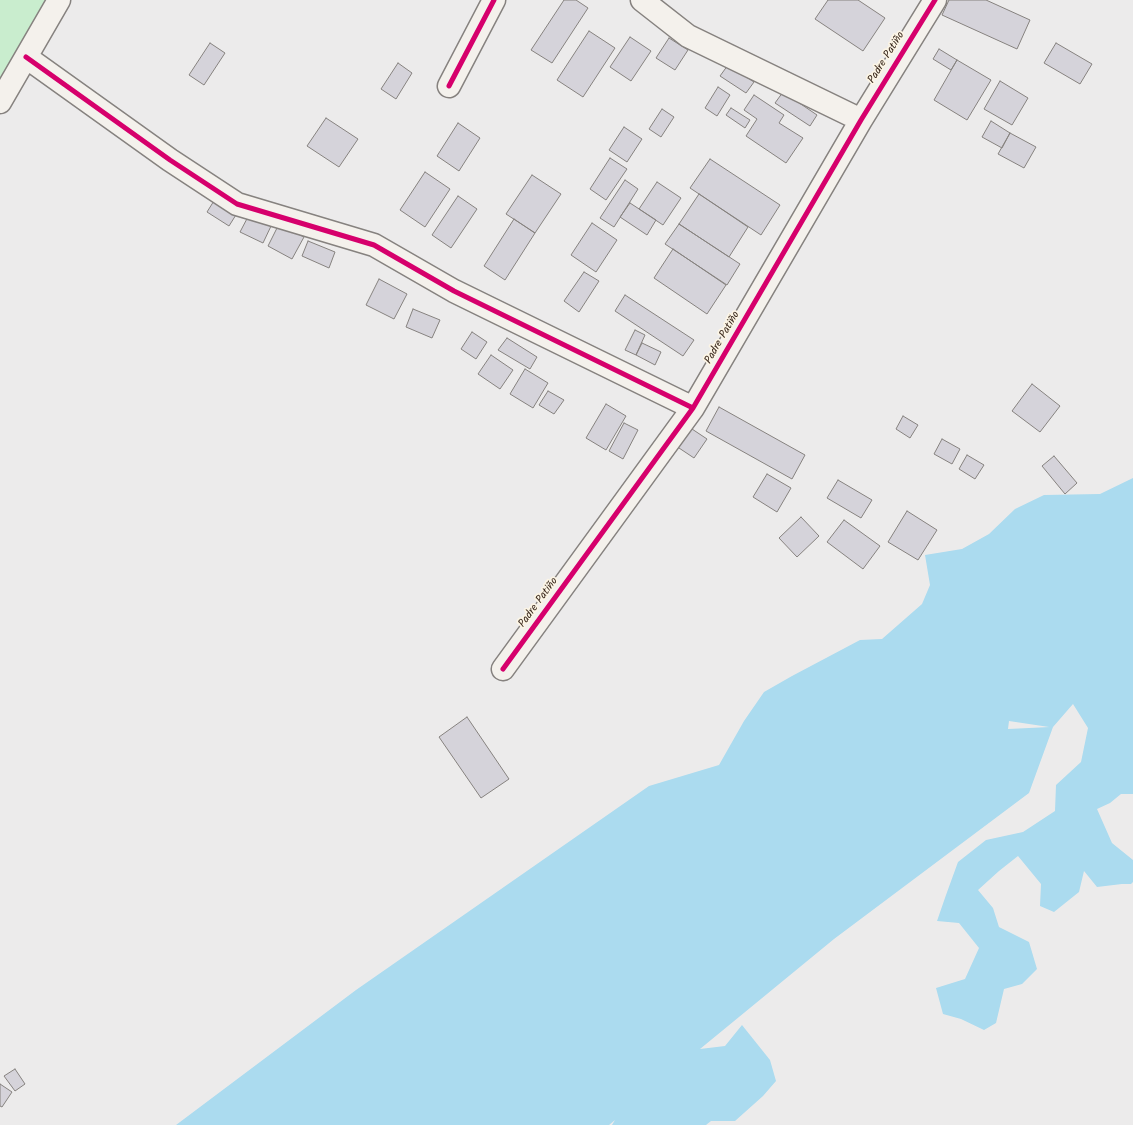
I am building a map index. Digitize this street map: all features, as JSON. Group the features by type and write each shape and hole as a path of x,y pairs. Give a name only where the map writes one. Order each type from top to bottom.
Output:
{"street":[{"path":"0,102 59,0"},
{"path":"449,86 494,0"},
{"path":"642,0 688,36 861,120"},
{"name":"Padre Patiño","path":"503,669 693,408 861,120 935,0"},
{"path":"26,57 170,160 237,204 374,245 454,291 693,408"}],"green space":[{"path":"0,0 59,0 0,102"}],"water":[{"path":"1133,478 1133,794 1121,794 1110,803 1097,809 1112,843 1133,860 1133,882 1131,884 1097,887 1084,871 1079,892 1054,912 1040,906 1041,884 1018,856 978,890 993,908 999,927 1029,942 1037,969 1022,984 1004,989 996,1023 984,1030 961,1019 943,1014 936,988 965,979 979,948 959,923 937,921 958,862 986,840 1023,832 1055,811 1056,785 1081,762 1088,728 1073,704 1053,727 1029,793 834,939 700,1049 725,1046 742,1025 770,1060 776,1081 763,1096 735,1121 711,1121 706,1125 612,1125 615,1120 609,1125 176,1125 356,990 649,786 719,765 744,721 764,692 860,640 882,639 922,604 930,585 925,555 962,549 989,534 1015,509 1044,495 1100,494","holes":["1009,721 1050,727 1008,729"]}],"building":[{"path":"564,0 576,0 588,8 552,63 531,50"},
{"path":"828,0 858,0 885,18 863,51 815,19"},
{"path":"949,0 986,0 1030,20 1017,49 942,15"},
{"path":"589,31 615,48 583,97 557,80"},
{"path":"630,37 651,51 631,81 610,67"},
{"path":"669,38 688,50 675,70 656,58"},
{"path":"210,43 225,53 204,85 189,75"},
{"path":"1056,43 1092,64 1080,84 1044,63"},
{"path":"939,49 957,60 951,70 933,59"},
{"path":"957,60 991,80 967,120 934,100"},
{"path":"398,63 412,73 396,99 381,89"},
{"path":"728,65 754,82 746,93 720,76"},
{"path":"1000,81 1028,98 1012,125 984,109"},
{"path":"718,87 730,95 717,116 705,108"},
{"path":"783,92 817,115 810,126 775,103"},
{"path":"754,95 784,115 779,123 803,138 786,163 746,136 757,119 744,110"},
{"path":"731,108 750,120 745,128 726,115"},
{"path":"662,109 674,117 661,137 649,129"},
{"path":"326,118 358,139 339,167 307,146"},
{"path":"991,121 1010,133 1002,148 982,137"},
{"path":"458,123 480,138 459,171 437,156"},
{"path":"624,127 642,139 627,162 609,150"},
{"path":"1010,133 1036,147 1024,168 998,154"},
{"path":"610,158 627,169 606,200 590,189"},
{"path":"710,159 780,205 761,235 690,188"},
{"path":"425,172 450,189 425,227 400,210"},
{"path":"532,175 561,194 535,233 506,214"},
{"path":"625,180 638,189 614,227 600,218"},
{"path":"657,182 681,198 663,225 639,209"},
{"path":"699,194 748,227 729,257 679,224"},
{"path":"217,196 239,210 229,226 207,212"},
{"path":"458,196 477,209 451,248 432,235"},
{"path":"630,203 656,220 647,235 620,217"},
{"path":"250,213 272,224 263,243 240,232"},
{"path":"514,219 535,233 505,280 484,266"},
{"path":"592,223 617,240 596,272 571,255"},
{"path":"279,224 304,237 292,259 268,246"},
{"path":"679,224 740,264 727,285 665,244"},
{"path":"308,241 335,252 329,268 302,256"},
{"path":"673,249 726,285 707,314 654,278"},
{"path":"584,272 599,281 579,312 564,301"},
{"path":"379,279 407,294 394,319 366,305"},
{"path":"625,295 694,340 683,356 615,311"},
{"path":"413,309 440,320 432,338 406,327"},
{"path":"635,330 645,335 636,355 625,350"},
{"path":"472,332 487,342 476,359 461,349"},
{"path":"507,338 537,357 530,369 498,350"},
{"path":"642,343 661,352 655,365 636,355"},
{"path":"491,355 513,370 500,389 478,374"},
{"path":"525,369 548,383 533,408 510,394"},
{"path":"1032,384 1060,406 1040,432 1012,411"},
{"path":"548,391 564,400 554,414 539,405"},
{"path":"606,404 626,416 606,450 586,438"},
{"path":"719,407 805,455 792,479 706,431"},
{"path":"903,416 918,425 910,438 896,429"},
{"path":"624,423 638,430 623,459 609,451"},
{"path":"686,425 707,439 694,458 673,444"},
{"path":"942,439 960,449 952,464 934,454"},
{"path":"967,455 984,465 975,479 959,469"},
{"path":"1054,456 1077,483 1065,494 1042,466"},
{"path":"767,474 791,488 777,512 753,497"},
{"path":"838,480 872,500 861,518 827,498"},
{"path":"907,511 937,530 918,560 888,542"},
{"path":"801,517 819,536 797,557 779,538"},
{"path":"844,520 880,546 863,569 827,542"},
{"path":"467,717 509,779 481,798 439,737"},
{"path":"15,1069 25,1084 15,1091 4,1076"},
{"path":"0,1084 12,1092 2,1107 0,1106"}],"cycle path":[{"path":"449,86 494,0"},
{"path":"503,669 693,408 861,120 935,0"},
{"path":"26,57 170,160 237,204 374,245 454,291 693,408"}]}
